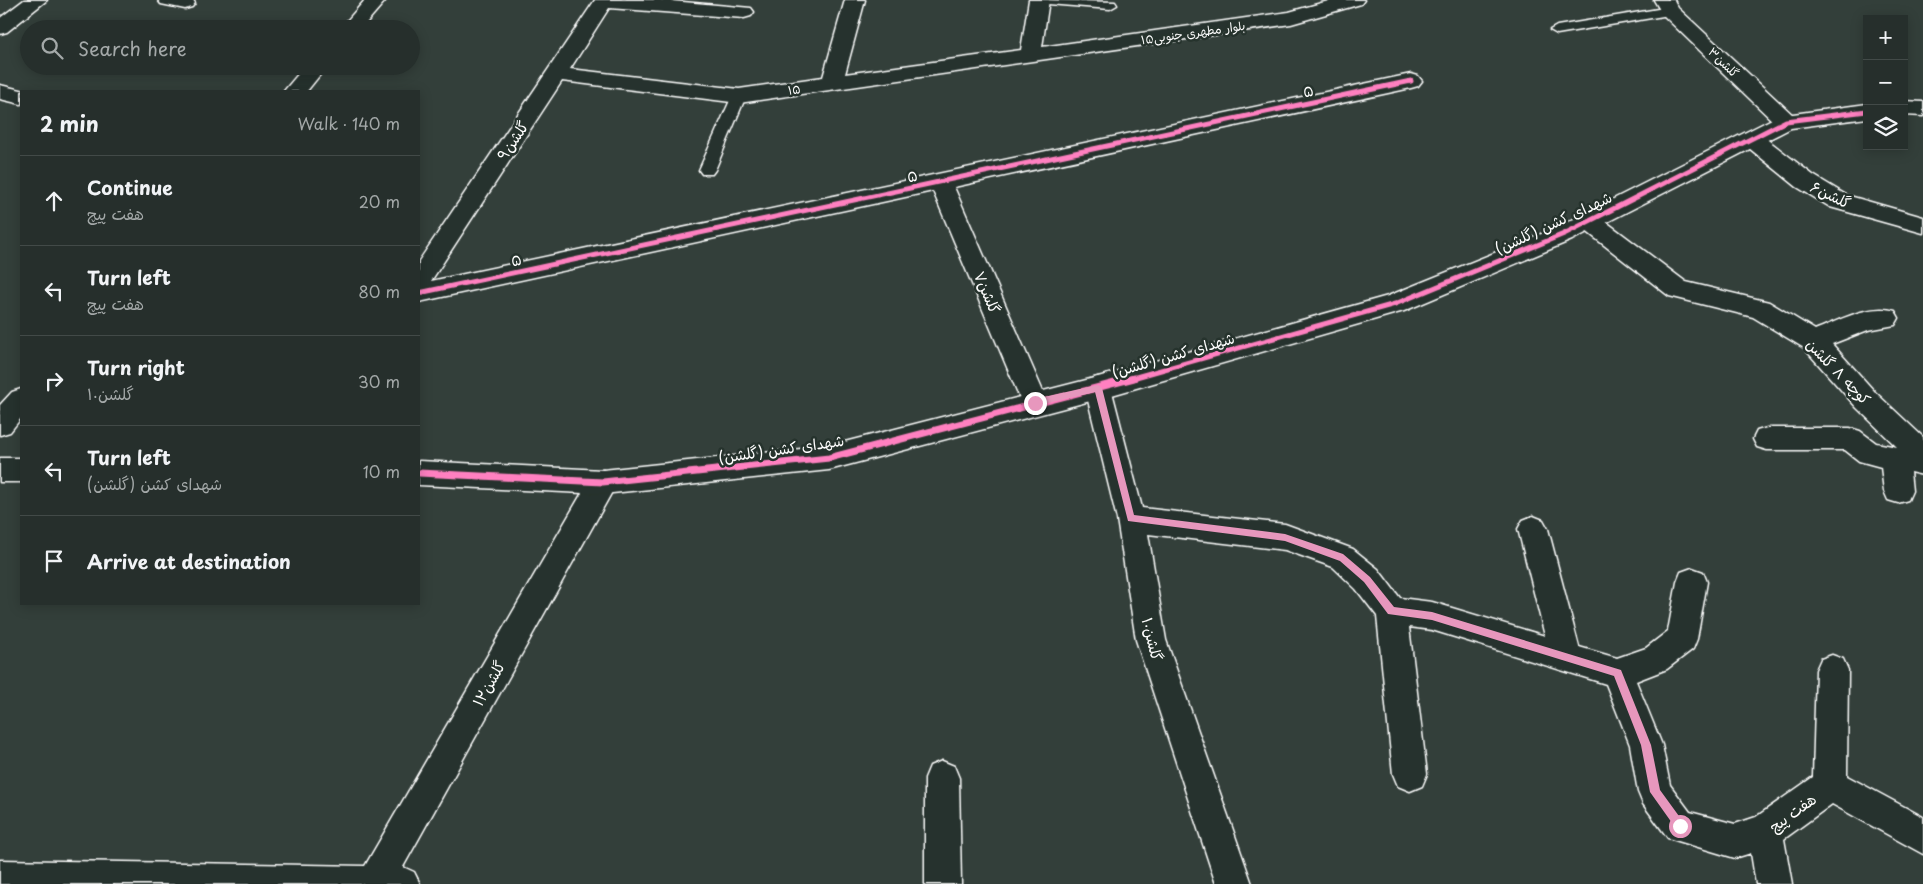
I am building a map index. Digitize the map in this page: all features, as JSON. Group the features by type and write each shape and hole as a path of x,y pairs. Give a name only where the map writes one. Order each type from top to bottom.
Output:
{"street":[{"path":"0,28 38,0"},
{"path":"358,20 376,0"},
{"path":"832,83 855,0"},
{"path":"1030,55 1039,0"},
{"name":"بلوار مطهری جنوبی۱۵","path":"1030,55 1291,18 1354,0"},
{"path":"605,1 744,12"},
{"name":"گلشن۹","path":"420,278 605,1"},
{"name":"گلشن۳","path":"1667,5 1786,121"},
{"name":"۱۵","path":"556,74 739,96 1030,55"},
{"path":"296,90 309,75"},
{"name":"۵","path":"420,292 941,182 1411,80"},
{"path":"0,92 20,97"},
{"path":"1908,108 1923,109"},
{"name":"شهدای کشن (گلشن)","path":"420,474 603,482 829,458 1098,388 1395,304 1564,234 1786,121 1863,111"},
{"name":"گلشن۶","path":"1752,138 1805,181 1838,201 1923,224"},
{"name":"گلشن۷","path":"941,182 1035,403"},
{"name":"کوچه ۸ گلشن","path":"1589,221 1678,289 1760,309 1813,341 1866,400 1923,454"},
{"path":"1813,341 1865,321 1886,318"},
{"name":"گلشن۱۰","path":"1098,388 1131,519 1151,640 1234,884"},
{"path":"0,424 20,401"},
{"path":"1767,439 1850,439 1869,453 1923,464"},
{"path":"1894,458 1898,491"},
{"path":"0,470 20,470"},
{"name":"گلشن۱۲","path":"384,883 603,482"},
{"path":"1131,519 1285,538 1343,558 1367,580 1392,611 1410,774"},
{"path":"1533,529 1566,656"},
{"path":"1392,611 1432,616 1617,673 1656,659 1682,639 1692,582"},
{"path":"1830,786 1832,670"},
{"name":"هفت پیچ","path":"1617,673 1646,745 1655,792 1680,826 1735,840 1765,832 1830,786 1882,812 1923,837"},
{"path":"942,778 942,884"},
{"path":"1765,832 1774,884"},
{"path":"0,878 384,883"}],"lane":[{"path":"1048,0 1110,5"},
{"path":"1557,30 1667,5"},
{"path":"708,170 739,96"}],"cycle path":[{"path":"420,293 1411,81"},
{"path":"420,473 603,482 829,458 1098,388 1395,304 1564,234 1786,121 1863,111"}],"route":[{"path":"1035,403 1098,388 1131,519 1285,538 1343,558 1367,580 1392,611 1432,616 1617,673 1646,745 1655,792 1680,826"}]}
